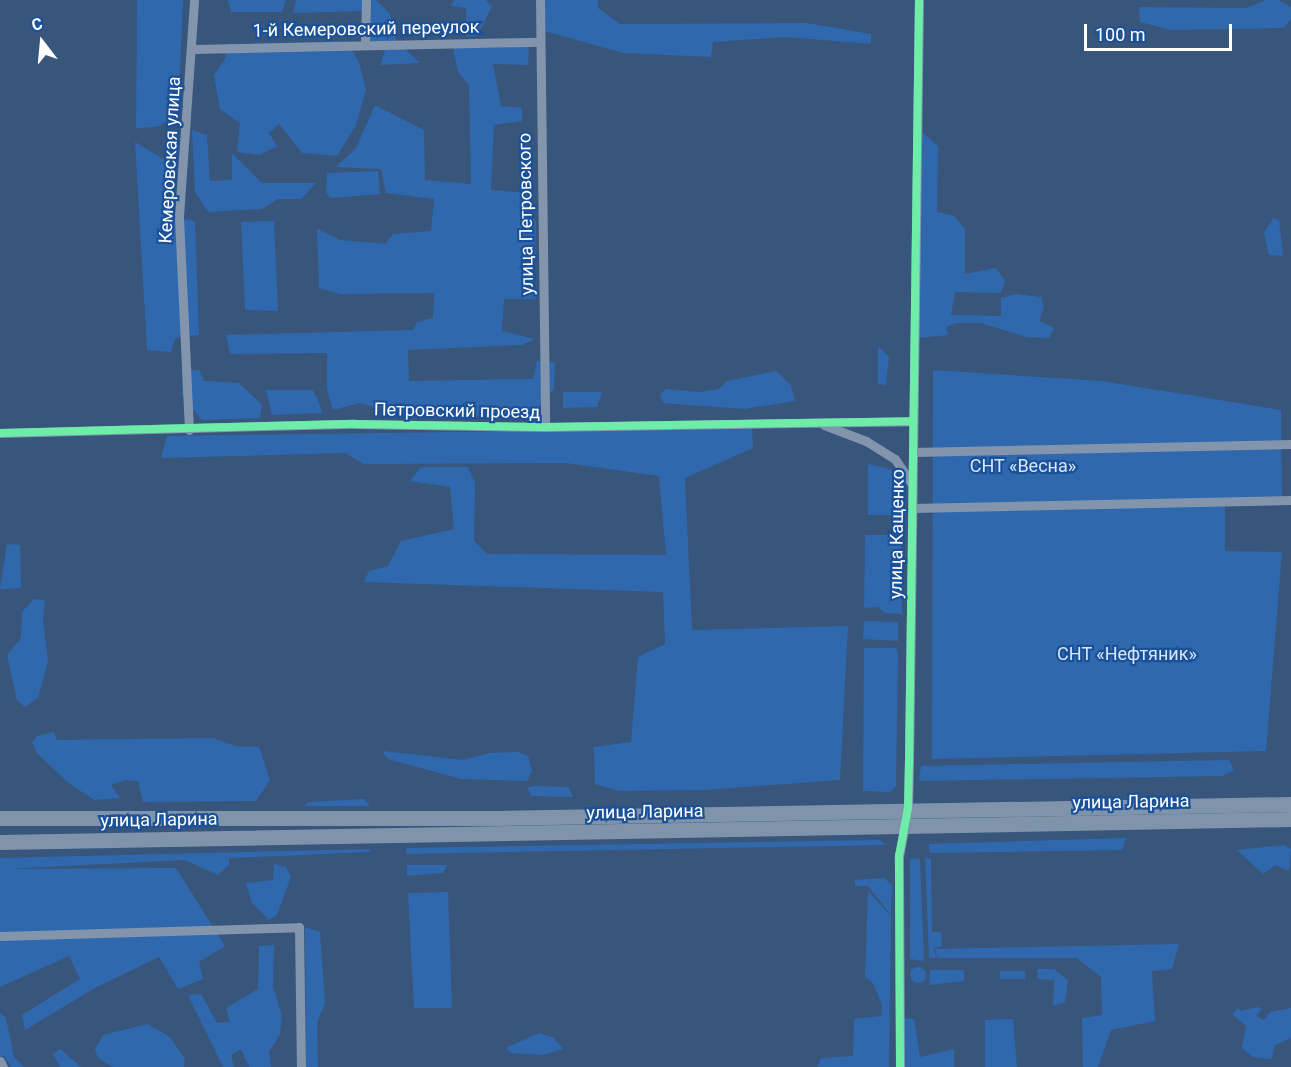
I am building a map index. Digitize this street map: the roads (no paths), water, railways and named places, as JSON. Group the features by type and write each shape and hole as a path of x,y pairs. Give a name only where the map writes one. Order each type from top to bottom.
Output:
{"main road":[{"name":"улица Ларина","path":"0,818 498,818 908,808 1291,804"},
{"name":"улица Ларина","path":"0,842 1291,819"}],"street":[{"name":"Кемеровская улица","path":"189,430 179,216 193,49 194,0"},
{"path":"365,45 366,0"},
{"name":"улица Петровского","path":"540,0 544,427"},
{"name":"улица Кащенко","path":"900,1067 899,856 908,808 919,0"},
{"name":"1-й Кемеровский переулок","path":"193,49 540,42"},
{"name":"Петровский проезд","path":"0,434 355,424 544,427 913,421"},
{"path":"819,423 866,441 895,459 912,484"},
{"path":"913,452 1291,444"},
{"path":"912,508 1291,500"},
{"path":"0,936 299,927 301,1067"},
{"path":"0,1061 3,1067"}],"park label":[{"name":"СНТ «Весна»","path":"1023,466"},
{"name":"СНТ «Нефтяник»","path":"1127,654"}]}
